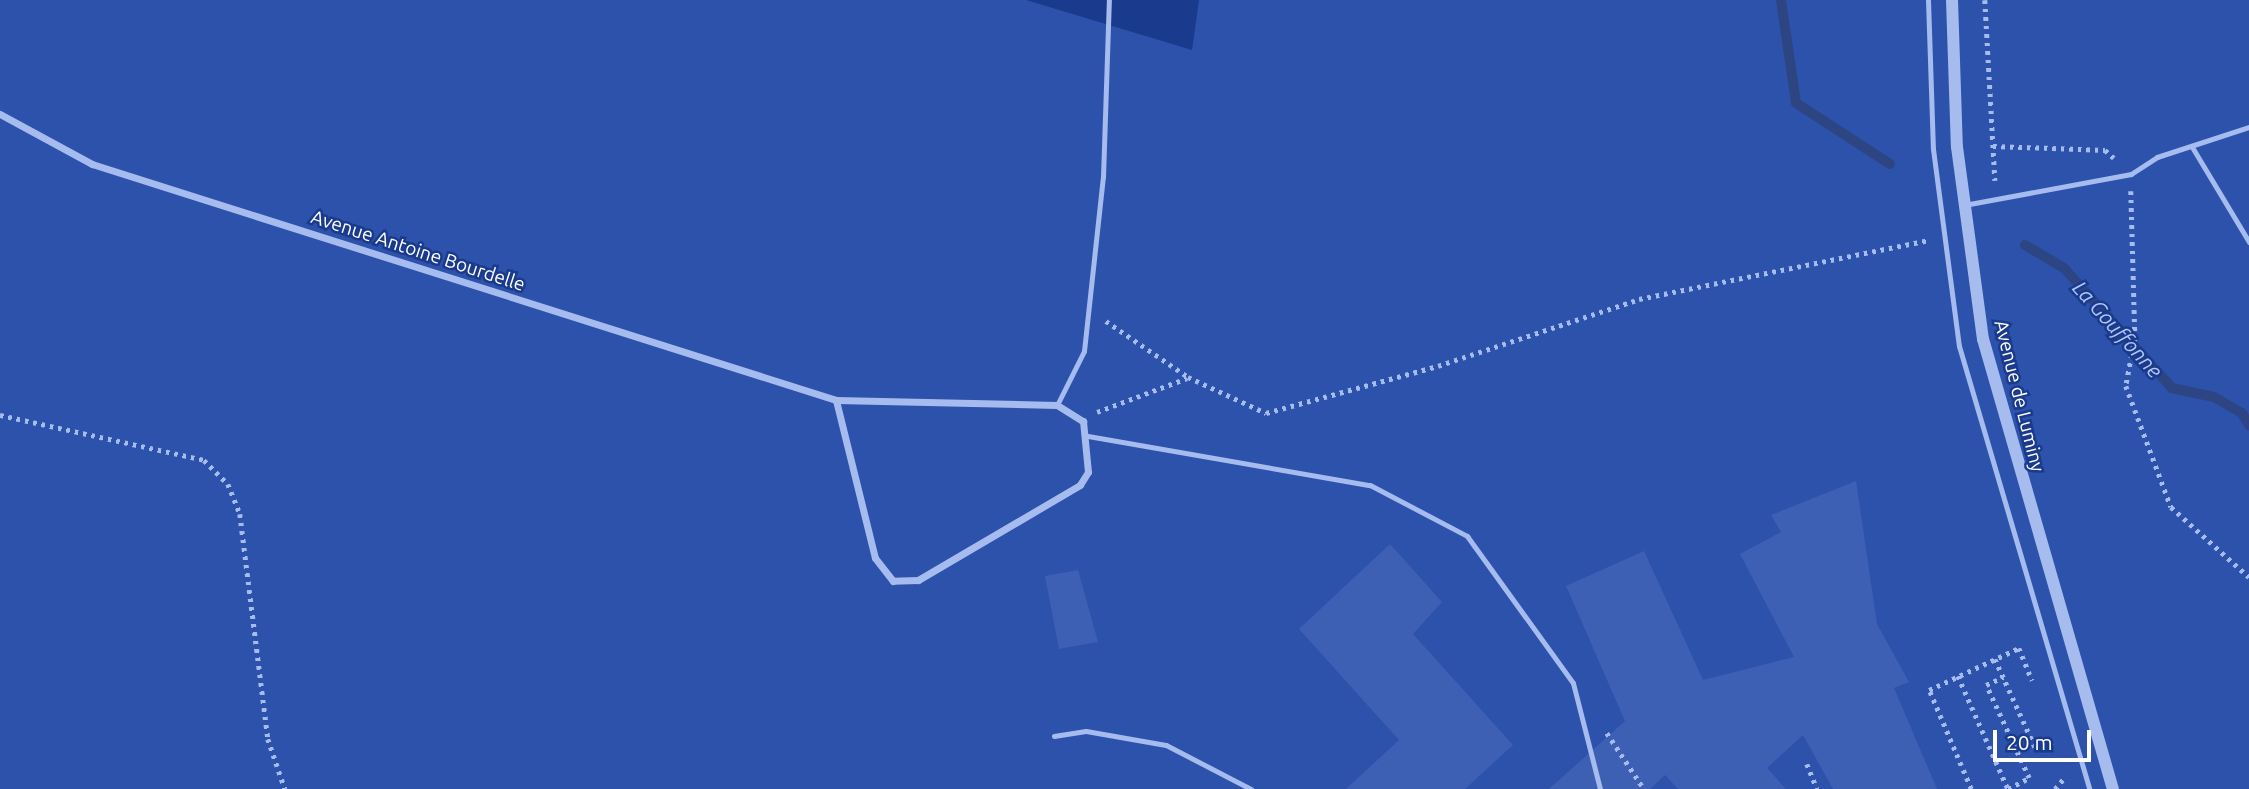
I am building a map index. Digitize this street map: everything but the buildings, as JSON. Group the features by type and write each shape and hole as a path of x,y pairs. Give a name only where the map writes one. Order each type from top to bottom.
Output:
{"street":[{"name":"Avenue de Luminy","path":"1952,0 1964,205 1998,408 2113,789"},
{"name":"Avenue Antoine Bourdelle","path":"0,114 92,164 836,400 1057,405"},
{"path":"836,400 875,558 892,581 918,580 1080,485 1088,472 1088,436 1083,421 1057,405"}],"lane":[{"path":"1057,405 1084,351 1103,177 1109,0"},
{"path":"1928,0 1942,237 1975,415 2089,789"},
{"path":"1964,205 1996,202 2131,174 2157,156 2249,127"},
{"path":"2192,147 2249,242"},
{"path":"1088,436 1370,485 1467,536 1573,683 1600,789"},
{"path":"1054,736 1086,731 1166,745 1251,789"}],"path":[{"path":"1985,0 1996,202"},
{"path":"1993,146 2105,150 2131,174 2135,338 2127,365 2126,386 2171,507 2249,577"},
{"path":"1088,309 1188,377 1266,413 1438,366 1639,299 1942,237"},
{"path":"1083,421 1188,377"},
{"path":"0,415 205,460 228,485 240,514 268,739 285,789"},
{"path":"1971,789 1929,690 2019,648 2032,681"},
{"path":"1995,659 2036,748 2053,741"},
{"path":"1958,676 2008,789 2029,778 1986,685 2003,677"},
{"path":"1807,764 1817,789"},
{"path":"2055,789 2066,776"}],"shaded area":[{"path":"0,0 1026,0 1192,50 1199,0 2249,0 2249,789 0,789"}],"waterway":[{"name":"La Gouffonne","path":"1781,0 1796,103 1890,164"},
{"name":"La Gouffonne","path":"2025,245 2064,268 2172,388 2214,397 2242,413 2249,425"}]}
